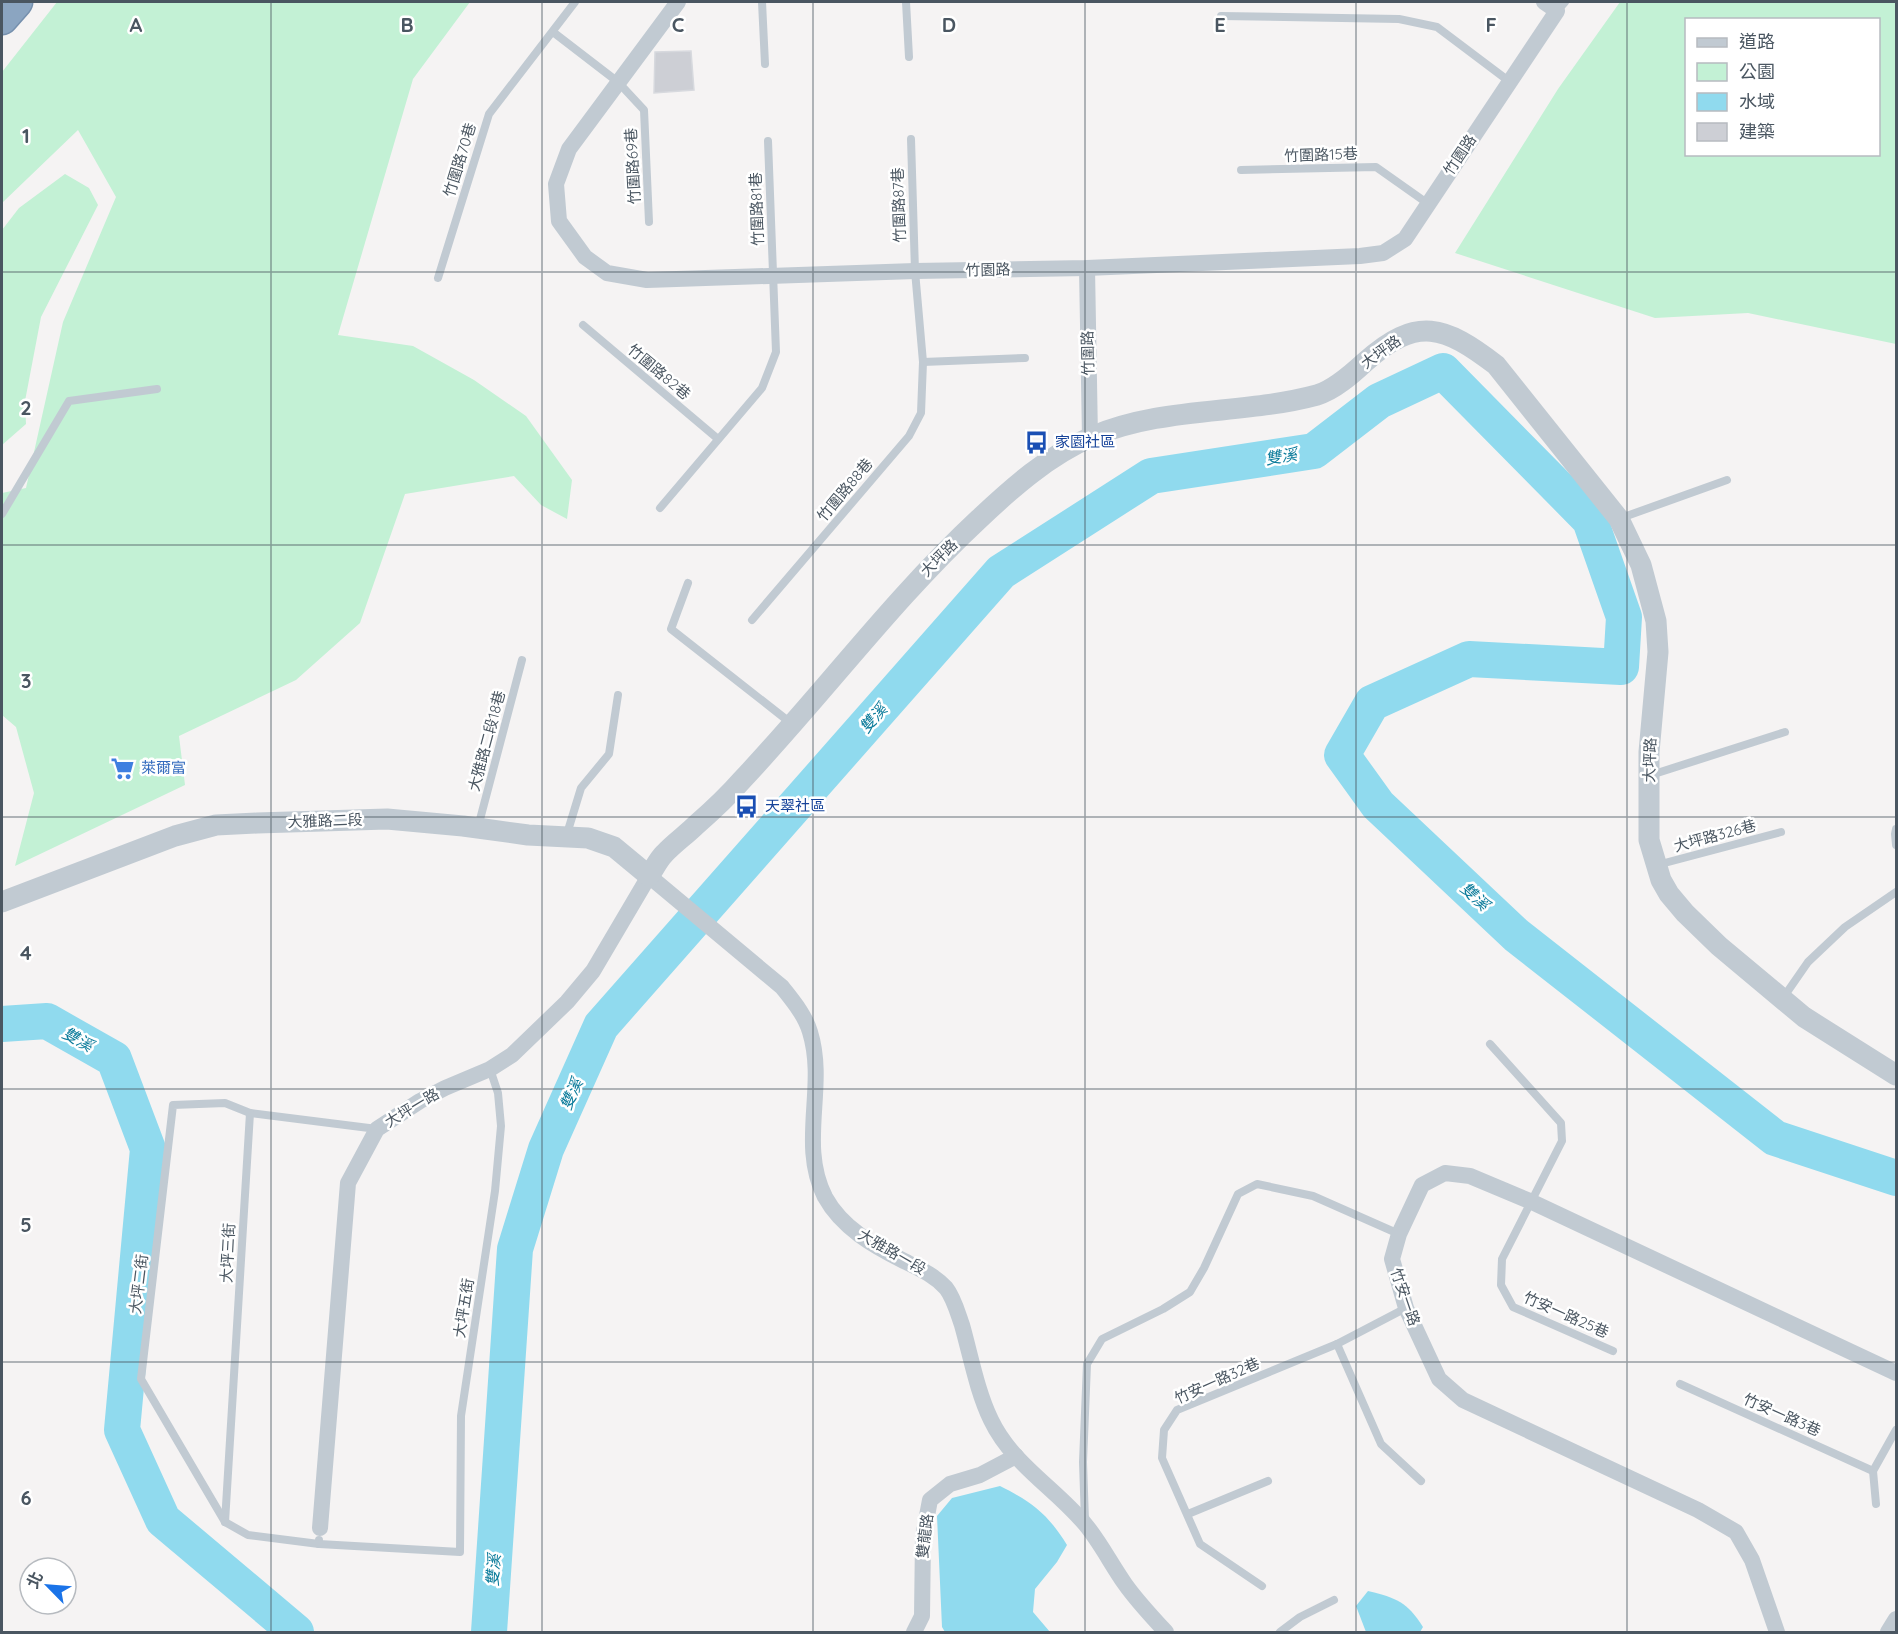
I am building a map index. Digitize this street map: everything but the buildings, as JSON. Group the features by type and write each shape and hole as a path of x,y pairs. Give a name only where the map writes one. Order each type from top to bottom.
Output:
{"highway":[{"path":"2,20 16,2"}],"street":[{"name":"竹園路","path":"678,2 569,149 556,184 560,220 585,257 608,273 647,280 1087,268 1360,256 1383,253 1405,239 1510,82 1556,5"},
{"name":"竹圍路","path":"1087,268 1090,438"},
{"name":"大坪路","path":"649,876 663,855 699,824 741,782 910,587 961,536 1042,464 1090,438 1133,422 1289,401 1320,394 1354,372 1378,351 1401,336 1416,331 1440,331 1474,348 1496,365 1619,519 1641,565 1656,621 1658,652 1649,752 1649,840 1656,866 1669,894 1719,946 1804,1017 1896,1075"},
{"name":"大雅路二段","path":"2,902 120,856 176,836 216,825 387,819 528,835 588,838 614,847 649,876"},
{"name":"大雅路一段","path":"649,876 782,987 799,1008 810,1031 816,1057 812,1149 816,1173 825,1197 842,1220 862,1238 931,1274 947,1290 957,1312 991,1421 1006,1445 1085,1524 1127,1586 1166,1632"},
{"name":"大坪一路","path":"319,1536 348,1183 377,1130 420,1101 490,1069 512,1055 567,1002 593,971 649,876"},
{"name":"竹安一路","path":"1777,1632 1752,1560 1736,1532 1698,1510 1463,1400 1439,1379 1406,1308 1392,1259 1399,1234 1422,1185 1445,1173 1470,1176 1532,1202 1896,1373"},
{"name":"雙龍路","path":"914,1632 922,1616 923,1537 930,1500 950,1484 980,1475 1016,1456"},
{"path":"1888,1632 1896,1619"}],"lane":[{"name":"竹圍路70巷","path":"438,278 489,114 575,2"},
{"path":"762,2 765,64"},
{"path":"906,2 909,57"},
{"path":"1221,16 1399,20 1437,27 1510,82"},
{"path":"552,32 618,82"},
{"name":"竹圍路69巷","path":"618,82 644,110 650,222"},
{"name":"竹圍路87巷","path":"911,138 915,271"},
{"name":"竹圍路81巷","path":"768,141 772,276"},
{"name":"竹圍路15巷","path":"1241,170 1376,166 1427,203"},
{"name":"竹圍路88巷","path":"752,620 909,435 921,413 922,362 915,271"},
{"path":"660,508 762,388 776,352 772,276"},
{"name":"竹圍路82巷","path":"583,325 718,439"},
{"path":"922,362 1025,358"},
{"path":"2,514 69,401 157,389"},
{"path":"1619,519 1728,480"},
{"path":"688,583 671,629 792,724"},
{"name":"大雅路二段18巷","path":"477,828 522,660"},
{"path":"566,837 581,788 609,754 618,695"},
{"path":"1649,776 1785,732"},
{"path":"1896,829 1896,845"},
{"name":"大坪路326巷","path":"1656,866 1781,832"},
{"path":"1783,999 1808,962 1845,927 1896,892"},
{"name":"竹安一路25巷","path":"1490,1044 1561,1123 1562,1141 1502,1259 1501,1285 1513,1308 1613,1351"},
{"name":"大坪五街","path":"319,1536 460,1552 461,1416 495,1191 501,1126 498,1093 490,1069"},
{"name":"大坪二街","path":"225,1522 141,1379 173,1105 225,1103 250,1113"},
{"path":"250,1113 377,1130"},
{"name":"大坪三街","path":"225,1522 250,1113"},
{"path":"1085,1524 1083,1462 1087,1364 1102,1339 1163,1309 1190,1292 1204,1268 1238,1194 1257,1184 1313,1196 1399,1234"},
{"name":"竹安一路32巷","path":"1262,1586 1200,1544 1162,1458 1164,1430 1177,1410 1337,1344 1406,1308"},
{"path":"1337,1344 1381,1444 1421,1481"},
{"name":"竹安一路3巷","path":"1680,1384 1873,1471"},
{"path":"1876,1504 1873,1471 1896,1430"},
{"path":"1188,1514 1268,1481"},
{"path":"225,1522 248,1534 319,1536"},
{"path":"1280,1632 1300,1617 1334,1600"}],"green space":[{"path":"57,2 470,2 413,79 338,335 413,346 474,380 526,416 572,480 567,519 541,505 514,476 405,494 360,623 296,680 179,736 185,785 15,866 34,793 16,727 2,715 2,493 26,488 63,322 116,197 78,130 2,203 2,72"},
{"path":"1620,2 1896,2 1896,344 1748,313 1655,318 1455,253 1558,89"},
{"path":"65,174 89,188 98,205 41,317 25,401 26,424 2,445 2,230 19,208"}],"water":[{"path":"1000,1486 1046,1517 1067,1545 1057,1562 1035,1589 1033,1612 1050,1632 945,1632 942,1627 937,1516 952,1498"},
{"path":"1368,1591 1387,1596 1406,1606 1423,1627 1420,1632 1366,1632 1356,1606"}],"waterway":[{"name":"雙溪","path":"489,1632 515,1249 546,1149 601,1026 1001,572 1151,476 1314,451 1379,401 1443,371 1590,520 1624,617 1621,667 1469,659 1372,703 1342,755 1378,805 1516,935 1775,1138 1896,1178"},
{"name":"雙溪","path":"2,1024 47,1021 114,1059 148,1149 122,1430 163,1520 296,1632"}],"place":[{"name":"家園社區","path":"1037,442"},
{"name":"萊爾富","path":"123,768"},
{"name":"天翠社區","path":"747,806"}]}
